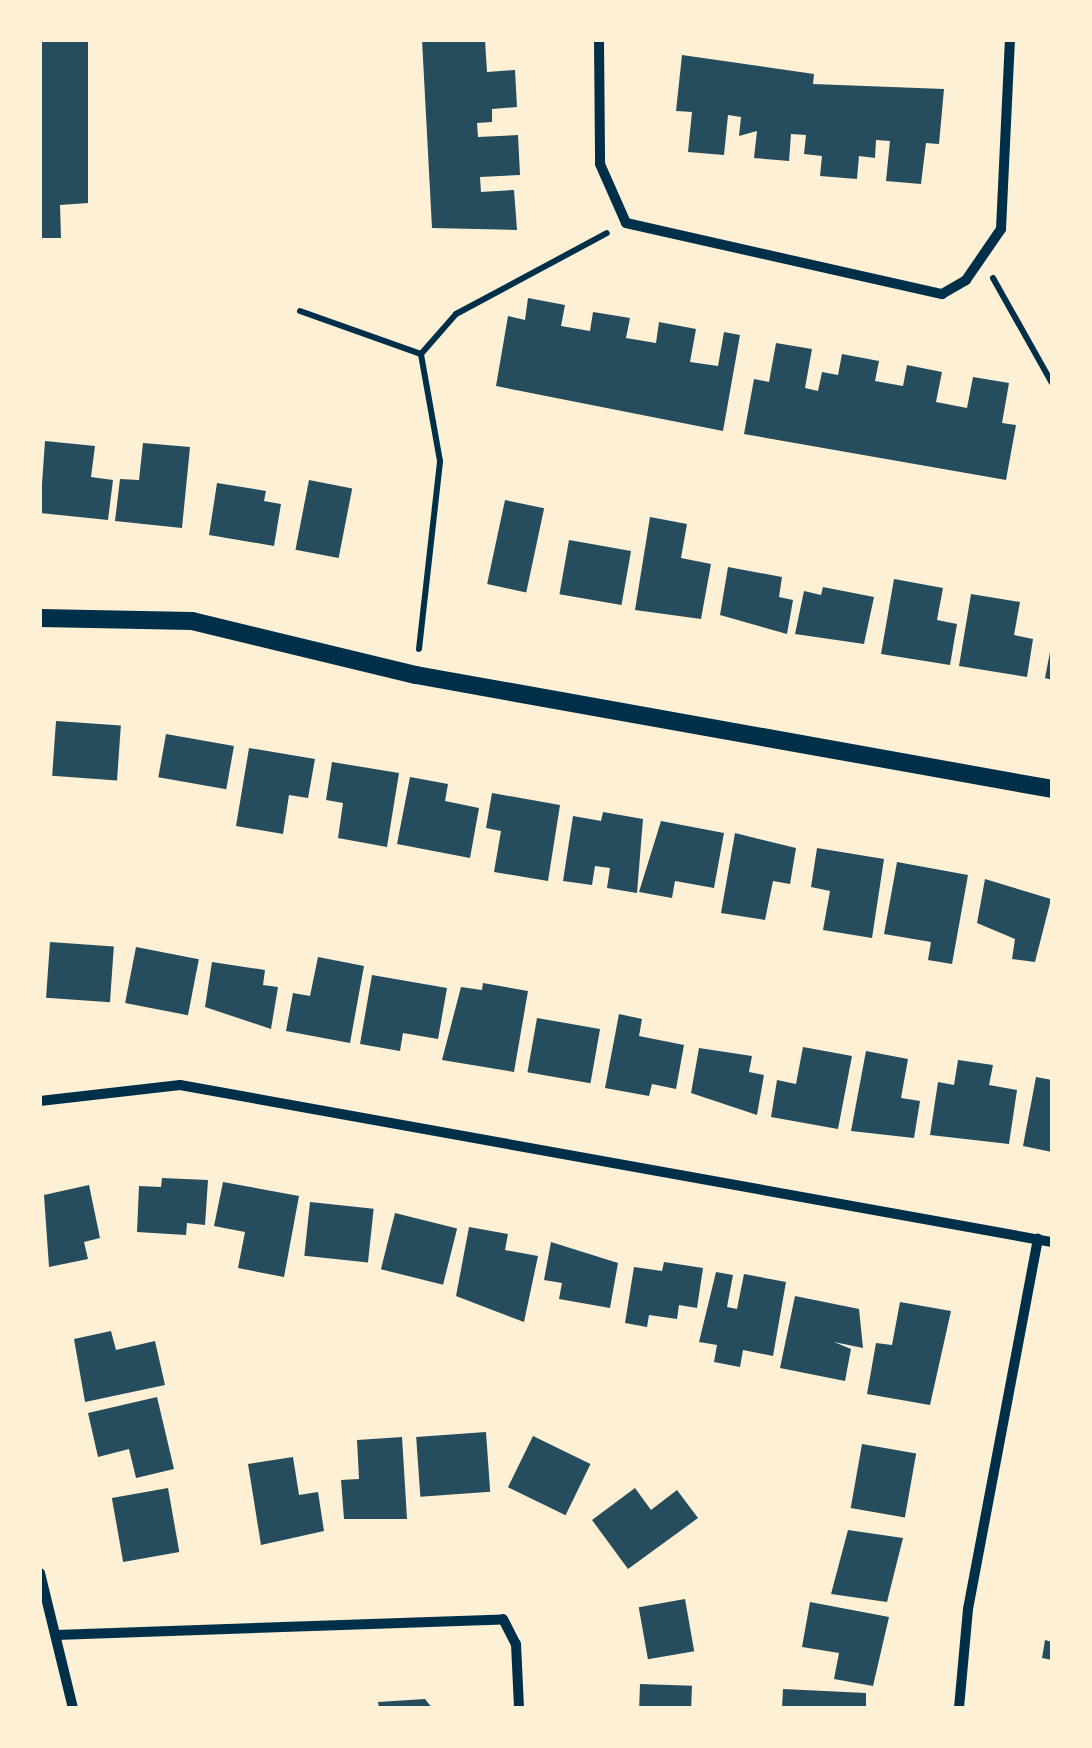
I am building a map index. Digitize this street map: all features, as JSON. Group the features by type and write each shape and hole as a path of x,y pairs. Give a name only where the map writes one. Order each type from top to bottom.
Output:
{"street":[{"path":"599,40 600,164 626,224 942,294 983,260 1001,230 1010,40"},
{"path":"40,618 192,621 416,676 1052,788"},
{"path":"40,1100 180,1085 1052,1242"},
{"path":"959,1708 968,1609 1038,1239"},
{"path":"40,1573 74,1708"},
{"path":"56,1635 503,1619 516,1644 519,1708"}],"path":[{"path":"416,676 440,461 422,354 456,314 626,224"},
{"path":"983,260 1052,383"},
{"path":"300,311 422,354"}],"building":[{"path":"40,40 88,40 88,203 60,205 61,238 40,238"},
{"path":"422,40 485,40 487,72 515,70 517,107 492,109 492,122 477,123 478,137 518,135 520,175 480,177 481,192 514,190 517,230 432,228"},
{"path":"682,55 814,74 813,84 944,89 939,144 926,143 921,184 886,181 890,141 876,140 875,158 859,156 857,179 820,176 822,156 804,154 806,135 791,134 789,161 754,158 757,131 739,136 741,117 728,115 724,155 688,152 692,112 676,111"},
{"path":"528,298 565,305 561,326 590,331 593,312 630,318 626,338 656,343 659,322 696,329 690,362 718,366 724,332 740,335 723,431 496,386 508,316 525,320"},
{"path":"776,343 812,349 805,388 818,391 822,372 838,375 842,354 879,361 875,381 903,386 907,365 942,372 936,402 967,408 973,377 1009,383 1002,423 1016,425 1006,480 744,434 754,379 769,382"},
{"path":"45,441 95,446 91,477 113,480 108,520 40,513"},
{"path":"143,443 190,447 182,528 115,521 120,479 139,480"},
{"path":"309,480 352,488 339,558 295,550"},
{"path":"217,483 266,491 264,501 281,504 274,546 209,535"},
{"path":"505,500 544,508 526,592 487,584"},
{"path":"650,517 687,524 681,558 711,564 701,619 635,610"},
{"path":"569,540 631,551 621,605 559,594"},
{"path":"728,567 782,577 779,597 793,600 787,634 720,615"},
{"path":"894,579 943,588 937,620 957,624 950,665 881,654"},
{"path":"823,587 874,597 864,644 795,634 804,591 821,595"},
{"path":"971,594 1020,602 1014,635 1033,639 1027,677 959,666"},
{"path":"1052,652 1052,680 1045,678"},
{"path":"56,721 121,726 117,780 52,776"},
{"path":"166,734 234,746 226,789 158,777"},
{"path":"249,748 315,759 308,798 289,795 283,834 236,826"},
{"path":"332,762 399,773 387,847 338,838 343,803 326,800"},
{"path":"410,777 448,784 445,801 479,808 470,858 397,844"},
{"path":"492,793 560,805 548,881 494,872 501,831 486,828"},
{"path":"603,812 643,819 637,893 607,888 610,868 595,866 592,885 563,881 573,816 601,821"},
{"path":"661,821 724,833 714,888 675,881 672,898 639,892"},
{"path":"735,833 796,848 790,884 773,881 765,920 721,913"},
{"path":"817,848 884,859 872,938 823,930 830,891 811,887"},
{"path":"897,862 968,875 952,964 928,960 931,942 884,934"},
{"path":"985,879 1051,899 1035,962 1012,959 1015,939 977,923"},
{"path":"50,942 114,946 110,1002 46,998"},
{"path":"136,947 199,959 188,1015 125,1003"},
{"path":"318,957 364,966 350,1043 286,1031 293,993 310,996"},
{"path":"212,962 265,970 263,985 278,987 271,1029 205,1007"},
{"path":"372,975 447,988 438,1039 403,1033 400,1051 360,1044"},
{"path":"483,983 528,991 514,1072 442,1060 461,987 482,990"},
{"path":"619,1014 642,1019 639,1036 684,1045 676,1089 652,1084 649,1096 605,1088"},
{"path":"537,1018 600,1029 590,1083 527,1072"},
{"path":"803,1047 852,1056 838,1129 771,1117 777,1080 796,1084"},
{"path":"699,1048 752,1056 749,1072 764,1075 757,1115 691,1093"},
{"path":"866,1051 908,1059 901,1098 920,1101 914,1138 851,1131"},
{"path":"958,1060 993,1065 989,1085 1017,1090 1009,1144 930,1135 938,1082 954,1085"},
{"path":"1036,1077 1052,1080 1052,1152 1023,1146"},
{"path":"162,1178 208,1180 205,1225 187,1223 186,1235 137,1232 139,1186 161,1187"},
{"path":"223,1182 299,1196 284,1277 238,1268 245,1232 214,1226"},
{"path":"89,1185 100,1238 84,1242 88,1259 49,1267 44,1195"},
{"path":"310,1202 374,1209 368,1262 304,1256"},
{"path":"395,1213 457,1228 443,1285 381,1269"},
{"path":"469,1227 508,1234 505,1250 538,1256 524,1322 456,1296"},
{"path":"551,1242 618,1263 610,1308 559,1299 562,1283 544,1280"},
{"path":"664,1262 703,1268 697,1308 679,1305 677,1319 649,1315 647,1327 625,1323 634,1267 662,1271"},
{"path":"716,1272 733,1275 727,1307 737,1309 744,1274 786,1282 773,1356 743,1350 740,1367 714,1362 717,1345 699,1342"},
{"path":"795,1296 859,1309 863,1348 834,1342 851,1349 845,1381 780,1368"},
{"path":"900,1302 951,1311 930,1405 867,1394 876,1343 892,1345"},
{"path":"111,1331 116,1350 155,1341 165,1385 85,1402 74,1339"},
{"path":"157,1397 174,1469 136,1478 129,1449 98,1457 88,1413"},
{"path":"486,1432 490,1492 420,1497 416,1437"},
{"path":"533,1436 591,1464 566,1515 508,1487"},
{"path":"402,1437 407,1519 344,1519 341,1480 359,1479 357,1440"},
{"path":"862,1444 916,1454 905,1518 851,1508"},
{"path":"293,1457 299,1495 318,1492 324,1531 261,1545 248,1464"},
{"path":"168,1488 179,1552 123,1562 112,1498"},
{"path":"635,1488 651,1510 677,1490 698,1518 628,1569 592,1520"},
{"path":"848,1530 903,1538 887,1602 831,1594"},
{"path":"685,1599 694,1651 648,1659 639,1607"},
{"path":"810,1602 889,1617 873,1686 834,1679 839,1653 802,1647"},
{"path":"1045,1640 1052,1642 1052,1660 1042,1658"},
{"path":"640,1684 692,1686 691,1708 639,1708"},
{"path":"783,1689 866,1693 866,1708 782,1708"},
{"path":"425,1699 432,1708 379,1708 378,1702"}]}
